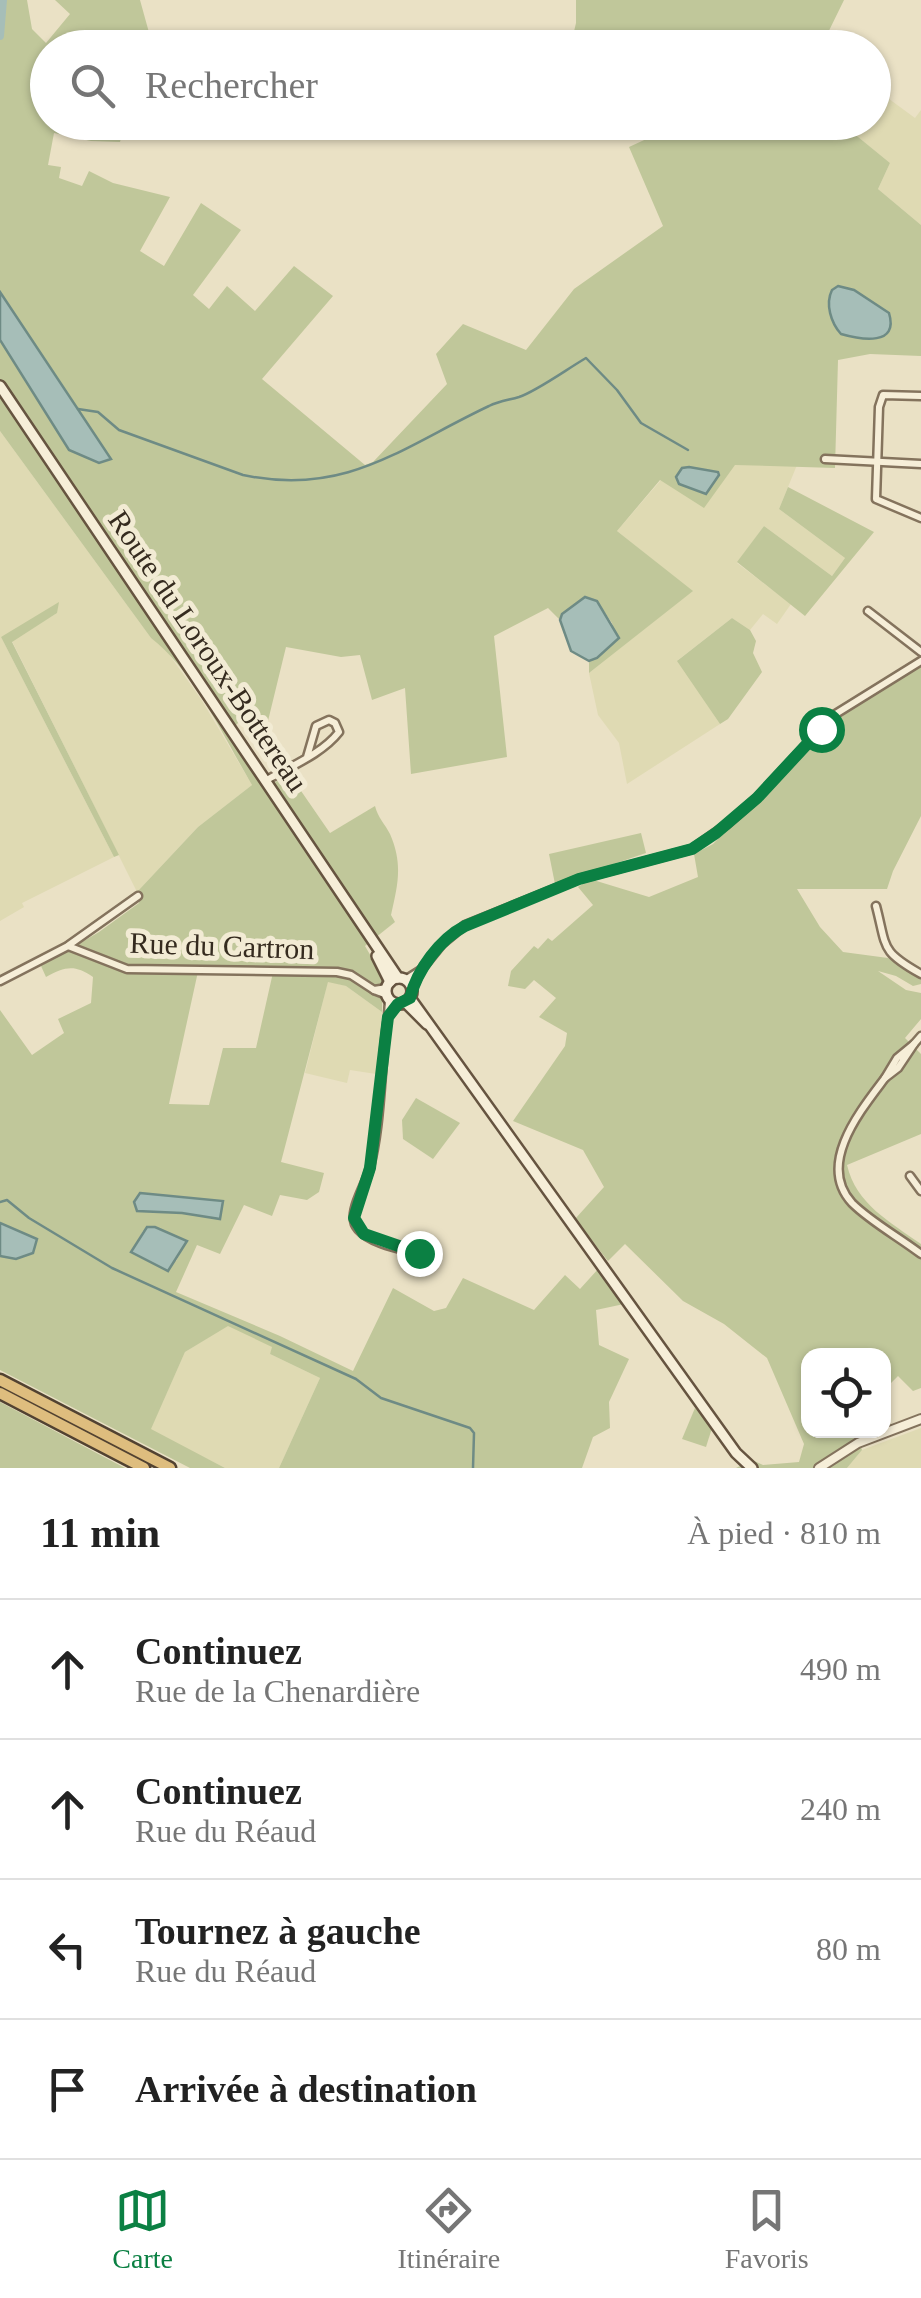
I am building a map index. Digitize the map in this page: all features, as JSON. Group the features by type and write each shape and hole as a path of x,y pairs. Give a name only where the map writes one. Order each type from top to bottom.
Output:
{"highway":[{"path":"0,1380 170,1468"},
{"path":"0,1393 144,1468"}],"main road":[{"name":"Route du Loroux-Bottereau","path":"0,386 374,944 398,992 425,1014 429,1026 736,1452 752,1468"},
{"name":"Route du Loroux-Bottereau","path":"736,1452 742,1468"}],"street":[{"path":"921,396 882,395 876,499 921,518"},
{"path":"825,459 921,464"},
{"path":"868,612 921,652"},
{"path":"430,1256 378,1240 360,1231 354,1223 354,1212 370,1168 388,1017 398,992 442,944 465,926 579,879 692,849 757,798 834,714 921,661"},
{"path":"264,781 307,756 336,737 335,723 329,720 316,726 307,756"},
{"name":"Rue du Cartron","path":"0,981 68,946 138,896"},
{"path":"876,906 880,934 888,950 921,974"},
{"name":"Rue du Cartron","path":"68,946 127,970 337,972 351,975 374,990 398,992"},
{"path":"921,1036 897,1058 842,1146 838,1165 840,1182 856,1206 921,1254"},
{"path":"910,1176 921,1190"},
{"path":"819,1468 858,1443 921,1419"}],"shaded area":[{"path":"891,100 915,118 921,110 921,225 878,189 890,163 862,140 891,140"},
{"path":"0,431 151,638 163,646 201,699 252,785 198,827 137,892 12,641 57,613 1,637 114,857 22,903 24,907 0,921"},
{"path":"735,465 797,465 779,509 845,558 832,576 764,526 737,563 791,604 777,624 763,614 750,630 732,618 678,660 720,724 627,784 619,743 598,715 589,673 692,591 617,531 661,480"},
{"path":"328,981 346,986 382,1012 376,1074 350,1070 347,1083 305,1073"},
{"path":"228,1325 273,1347 270,1354 320,1378 279,1468 225,1468 150,1430 185,1352"},
{"path":"921,1428 921,1468 847,1468 862,1450"}],"green space":[{"path":"0,0 27,0 33,30 30,140 53,140 48,165 61,167 59,178 82,186 89,171 113,183 170,197 140,251 164,266 201,203 241,230 193,295 209,309 227,286 255,311 294,266 333,296 262,379 365,465 373,462 447,384 436,354 463,324 526,350 574,289 663,226 629,147 644,140 862,140 890,163 878,189 921,225 921,356 870,354 838,360 835,468 735,465 704,508 660,480 617,531 693,591 589,673 589,661 617,641 612,623 597,601 562,614 560,620 548,608 494,636 507,757 411,774 405,688 372,700 360,655 341,657 286,647 267,725 238,723 234,727 272,785 288,772 330,833 375,806 397,855 391,915 395,922 365,946 383,977 382,1012 346,986 328,982 281,1162 324,1173 319,1192 307,1200 280,1195 272,1216 244,1205 220,1254 197,1245 176,1292 353,1371 393,1288 434,1311 446,1308 463,1278 534,1310 565,1275 580,1289 599,1268 624,1304 596,1310 599,1345 629,1359 609,1402 610,1428 593,1437 582,1468 279,1468 320,1378 270,1354 272,1347 228,1326 185,1352 151,1429 225,1468 190,1468 0,1370 0,1256 16,1259 37,1239 0,1223 0,1010 32,1055 64,1033 58,1019 91,1003 93,977 70,968 46,977 41,966 139,903 137,892 198,827 252,785 194,686 151,638 0,431 0,340 69,450 111,459 0,292","holes":["199,967 274,968 256,1048 223,1048 209,1105 169,1104","143,1231 187,1241 176,1261 131,1252"]},
{"path":"55,0 140,0 148,30 57,30 70,14"},
{"path":"576,0 844,0 829,30 574,30"},
{"path":"788,487 874,532 805,616 737,562 764,526 832,576 845,558 779,509"},
{"path":"59,602 57,613 12,642 119,855 114,857 1,637"},
{"path":"732,618 750,630 756,641 753,653 762,672 728,719 720,724 677,661"},
{"path":"921,666 921,816 887,889 797,889 820,927 843,952 888,958 921,979 921,984 913,986 878,971 906,990 921,993 921,1019 905,1038 921,1054 921,1134 847,1165 866,1201 921,1244 921,1388 913,1391 898,1376 891,1383 891,1348 801,1348 801,1437 767,1358 724,1324 683,1301 625,1244 608,1261 575,1219 604,1187 583,1150 513,1121 565,1046 567,1033 539,1017 556,998 534,980 525,989 508,986 511,971 534,946 538,949 548,938 552,941 593,905 578,887 590,879 649,897 698,877 694,854 713,844 843,711"},
{"path":"641,833 646,853 555,884 549,854"},
{"path":"416,1098 460,1123 433,1159 403,1139 402,1120"},
{"path":"0,1402 125,1468 0,1468"},
{"path":"695,1408 712,1428 706,1447 682,1439"},
{"path":"801,1438 858,1438 862,1450 847,1468 736,1468 752,1460 763,1465 799,1462 804,1444"}],"water":[{"path":"838,286 854,290 889,313 889,331 868,339 841,334 829,307 832,290"},
{"path":"0,292 111,459 99,463 69,450 0,340"},
{"path":"682,468 718,472 706,494 679,484 676,477"},
{"path":"585,597 597,601 619,638 589,661 571,651 560,620 562,614"},
{"path":"140,1193 223,1201 220,1219 137,1211 134,1202"},
{"path":"0,1223 37,1239 33,1253 16,1259 0,1256"},
{"path":"147,1227 187,1241 168,1271 131,1252"}],"waterway":[{"path":"0,36 3,0"},
{"path":"78,409 98,412 119,430 243,475 313,479 343,474 400,452 489,406 526,394 586,358 641,423 688,450"},
{"path":"0,1202 7,1200 29,1218 112,1268 356,1379 381,1398 470,1428 474,1433 473,1468"}],"route":[{"path":"419,1253 364,1234 354,1223 354,1212 370,1168 388,1017 398,1004 410,998 434,954 456,930 579,879 692,849 757,798 821,729"}]}
